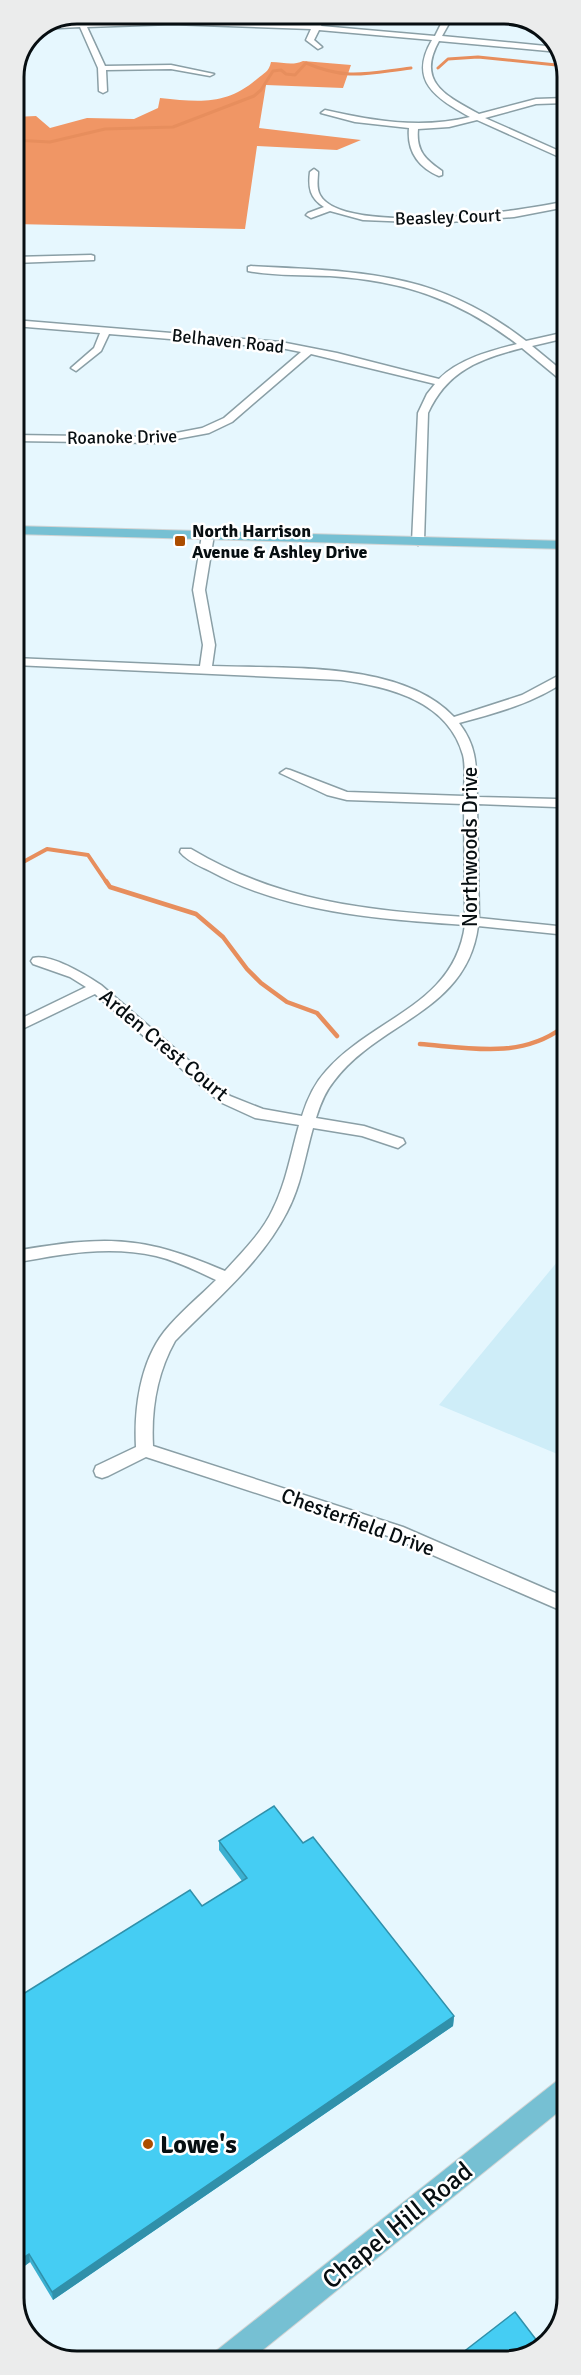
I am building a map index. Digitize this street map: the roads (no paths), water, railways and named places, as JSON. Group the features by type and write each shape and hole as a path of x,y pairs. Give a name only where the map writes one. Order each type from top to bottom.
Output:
{"main road":[{"path":"24,530 557,545"},
{"name":"Chapel Hill Road","path":"239,2351 557,2097"}],"street":[{"path":"64,26 82,24 102,68 103,91"},
{"path":"257,24 549,49"},
{"path":"317,24 310,40 318,47"},
{"path":"445,24 426,60 425,68 428,79 442,96 477,117 557,154"},
{"path":"102,68 171,67 210,74"},
{"path":"325,113 414,126 450,123 527,102 557,100"},
{"path":"414,126 413,148 420,159 439,173"},
{"path":"311,215 329,208 315,194 314,172"},
{"name":"Beasley Court","path":"329,208 361,217 444,220 530,213 557,206"},
{"path":"24,260 91,258"},
{"path":"251,269 362,277 417,286 471,308 557,371"},
{"name":"Belhaven Road","path":"24,324 237,340 309,350 439,382"},
{"path":"76,368 98,349 106,330"},
{"path":"418,542 423,413 430,393 439,382 472,362 557,338"},
{"name":"Roanoke Drive","path":"24,438 155,440 205,431 228,420 309,350"},
{"path":"205,670 209,645 199,590 208,535"},
{"name":"Northwoods Drive","path":"24,662 319,674 364,679 406,691 430,704 452,721 468,747 472,921 470,944 466,956 452,979 418,1008 373,1039 329,1076 308,1121 280,1210 251,1252 169,1337 162,1349 149,1388 144,1421 145,1450"},
{"path":"452,721 526,698 543,691 557,681"},
{"path":"286,773 331,792 347,795 557,803"},
{"path":"186,852 238,880 291,898 368,913 557,930"},
{"name":"Arden Crest Court","path":"38,961 75,974 96,988 225,1099 260,1114 364,1131 398,1143"},
{"path":"24,1023 96,988"},
{"path":"24,1255 79,1246 139,1247 172,1255 226,1278"},
{"path":"102,1471 145,1450"},
{"name":"Chesterfield Drive","path":"145,1450 397,1532 557,1602"}],"waterway":[{"path":"438,68 448,59 478,57 555,65"},
{"path":"24,141 50,142 105,129 173,127 254,96 261,90 273,71 281,70 286,74 295,75 306,63 321,69 346,74 411,68"},
{"path":"24,862 47,849 88,855 107,883"},
{"path":"106,881 110,887 196,914 223,937 247,969 261,983 287,1002 317,1013 337,1036"},
{"path":"420,1044 475,1049 512,1048 546,1038 557,1031"}],"place":[{"name":"North Harrison Avenue & Ashley Drive","path":"180,541"},
{"name":"Lowe's","path":"148,2144"}]}
